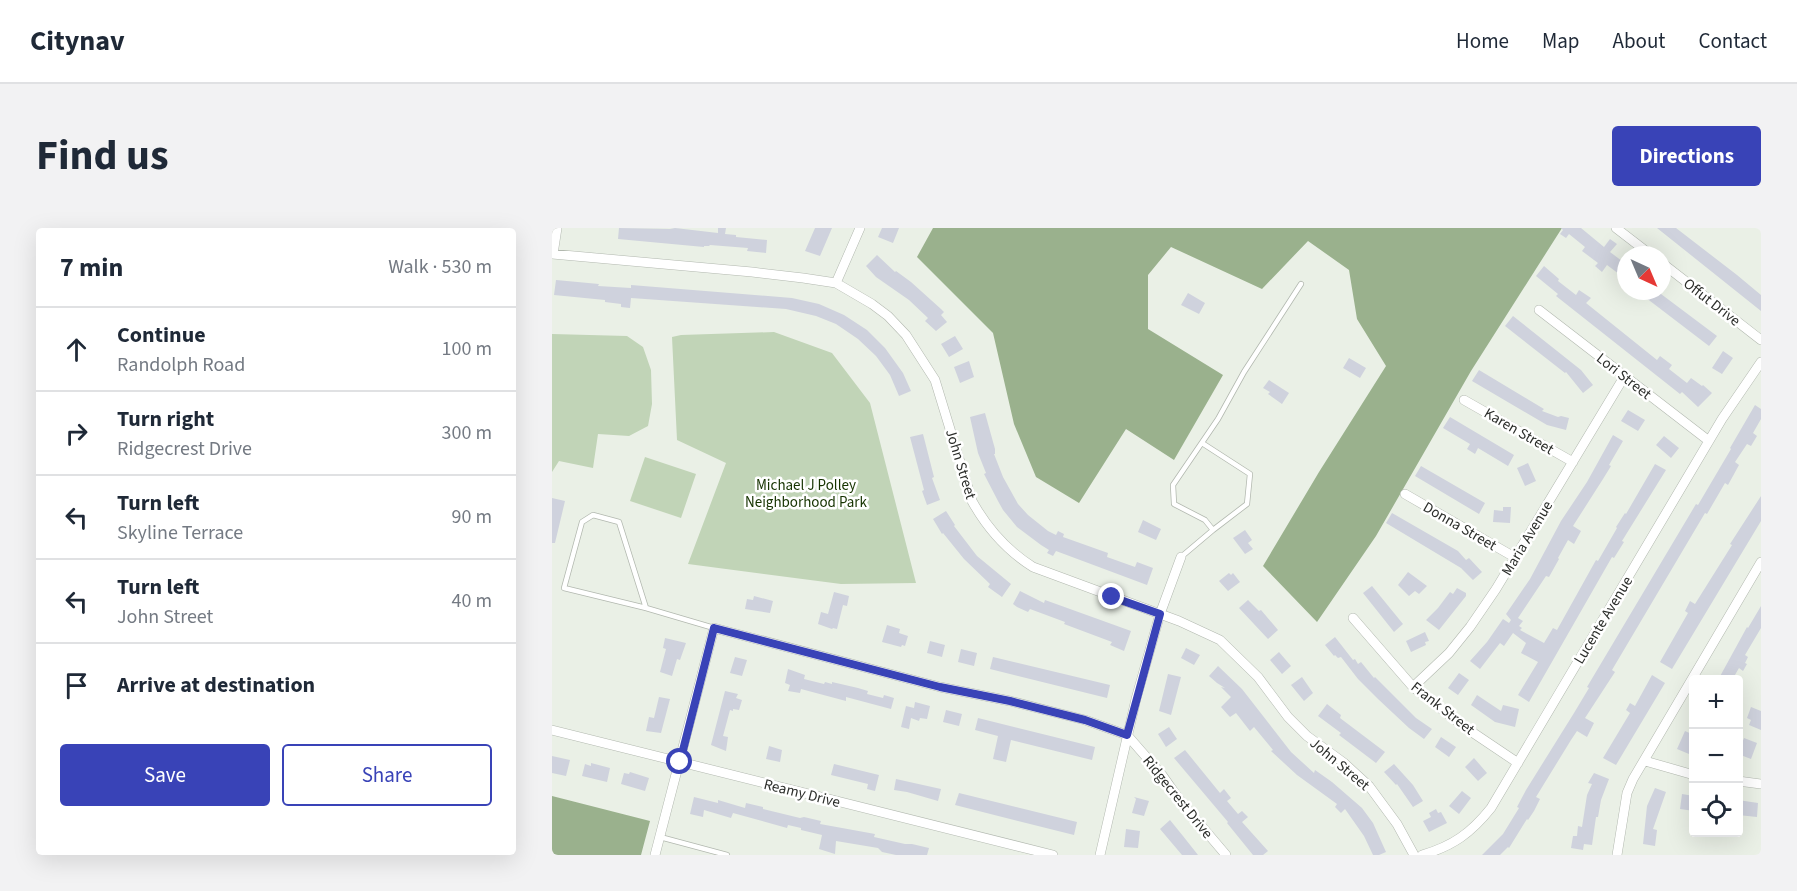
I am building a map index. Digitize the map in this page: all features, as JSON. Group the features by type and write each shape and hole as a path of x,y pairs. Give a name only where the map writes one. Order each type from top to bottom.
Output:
{"street":[{"path":"552,254 557,228"},
{"path":"836,284 860,228"},
{"path":"1616,228 1639,246"},
{"name":"John Street","path":"552,254 752,272 836,284 872,304 888,316 916,349 935,380 972,501 979,515 1001,542 1015,556 1033,567 1160,614 1220,640 1258,677 1288,717 1307,736 1344,764 1368,786 1397,824 1414,855"},
{"name":"Offut Drive","path":"1671,270 1761,340"},
{"name":"Lori Street","path":"1539,310 1709,441"},
{"name":"Lucente Avenue","path":"1422,855 1449,845 1478,824 1491,808 1709,441 1761,362"},
{"name":"Maria Avenue","path":"1413,687 1449,653 1470,627 1516,558 1624,377"},
{"name":"Karen Street","path":"1464,400 1573,462"},
{"name":"Donna Street","path":"1405,494 1516,558"},
{"path":"1100,855 1127,735 1160,614 1181,557"},
{"path":"1617,855 1627,794 1633,779 1761,562"},
{"name":"Frank Street","path":"1353,618 1413,687 1441,710 1518,763"},
{"path":"655,855 714,628"},
{"name":"Ridgecrest Drive","path":"714,628 940,687 1010,701 1085,720 1127,735 1226,855"},
{"name":"Reamy Drive","path":"552,730 1053,855"},
{"path":"1645,760 1689,774"},
{"path":"1743,782 1761,784"}],"lane":[{"path":"1213,530 1205,520 1174,504 1173,485 1218,419 1244,372 1301,284"},
{"path":"1181,557 1247,504 1250,474 1202,443"},
{"path":"646,608 619,522 593,515 582,522 564,588 646,608 714,628"},
{"path":"660,837 725,855"}],"green space":[{"path":"933,228 1562,228 1471,371 1376,536 1317,622 1263,566 1386,366 1357,319 1349,270 1308,241 1262,289 1171,247 1148,275 1148,329 1223,375 1174,460 1126,429 1079,503 1036,477 1014,424 993,333 917,257"},
{"name":"Michael J Polley Neighborhood Park","path":"774,332 832,353 870,403 916,583 841,584 688,564 726,463 677,440 672,337"},
{"path":"552,334 627,336 643,347 651,370 652,404 648,426 629,436 598,434 593,468 559,461 552,472"},
{"path":"645,457 696,474 681,518 630,501"},
{"path":"552,796 650,821 641,855 552,855"}],"building":[{"path":"619,228 675,228 718,233 718,228 726,228 725,234 767,240 766,253 747,251 748,248 710,245 704,247 618,239"},
{"path":"815,228 832,228 820,256 805,251"},
{"path":"882,228 899,228 893,243 878,237"},
{"path":"1561,228 1581,228 1604,247 1610,239 1617,244 1610,252 1617,257 1617,272 1607,265 1602,272 1595,266 1598,263 1582,251 1585,247 1569,234 1566,238 1560,234 1563,230"},
{"path":"1657,228 1676,228 1737,275 1761,295 1761,311"},
{"path":"877,255 941,309 944,312 941,315 947,322 936,331 925,321 928,318 909,300 876,277 866,266"},
{"path":"1544,266 1576,295 1579,290 1591,298 1586,303 1657,360 1660,356 1672,365 1669,369 1687,383 1691,378 1712,393 1698,407 1682,392 1680,394 1556,296 1558,294 1536,276"},
{"path":"556,280 599,284 598,286 631,288 631,285 792,298 819,304 844,315 867,330 885,348 903,373 911,391 899,396 890,375 876,356 858,339 836,324 816,316 786,309 631,298 630,308 621,307 621,304 605,302 605,300 554,295"},
{"path":"1188,293 1205,303 1199,314 1181,305"},
{"path":"1649,300 1669,300 1717,336 1709,346"},
{"path":"1513,316 1581,370 1593,385 1583,393 1566,372 1505,326"},
{"path":"955,336 963,349 949,357 941,344"},
{"path":"1723,351 1733,358 1722,374 1712,368"},
{"path":"1349,358 1366,368 1360,378 1343,368"},
{"path":"969,361 974,377 960,383 954,367"},
{"path":"1479,370 1544,409 1542,411 1569,418 1566,430 1547,425 1472,381"},
{"path":"1269,380 1289,393 1282,404 1263,388"},
{"path":"1755,405 1761,409 1761,419 1753,433 1757,436 1751,446 1747,444 1735,462 1739,465 1728,485 1725,483 1707,514 1705,513 1612,670 1615,672 1585,718 1594,723 1587,737 1577,731 1536,797 1540,799 1534,811 1509,848 1500,855 1482,855 1503,834 1519,808 1517,807 1526,790 1589,688 1587,687 1696,504 1698,505"},
{"path":"1628,410 1645,420 1638,431 1621,421"},
{"path":"985,413 995,449 994,454 1003,477 1018,504 1028,515 1048,531 1056,535 1058,531 1064,534 1063,537 1108,553 1107,557 1135,567 1137,562 1153,568 1147,585 1056,551 1053,556 1047,553 1049,550 1017,527 998,501 984,474 986,473 978,453 970,417"},
{"path":"1450,417 1514,455 1508,466 1478,448 1475,454 1467,449 1470,444 1443,428"},
{"path":"923,434 934,477 932,478 940,500 927,505 910,437"},
{"path":"1613,435 1623,441 1609,465 1611,466 1573,526 1581,531 1574,544 1568,540 1549,577 1546,576 1518,618 1523,621 1519,626 1522,628 1520,630 1544,643 1553,628 1557,630 1596,560 1598,561 1655,464 1666,470 1622,541 1624,542 1614,558 1612,557 1529,702 1518,695 1538,662 1521,653 1526,643 1513,633 1504,646 1500,643 1480,669 1470,661 1503,619 1509,623 1511,620 1506,614 1530,579 1561,521 1587,482"},
{"path":"1664,436 1679,448 1671,458 1656,445"},
{"path":"1528,463 1536,481 1525,486 1517,468"},
{"path":"1421,466 1485,503 1479,514 1415,476"},
{"path":"1761,496 1761,521 1672,669 1660,662 1688,613 1685,611 1690,601 1695,604"},
{"path":"552,498 565,501 555,543 552,543"},
{"path":"1503,507 1511,507 1510,523 1493,522 1494,510 1503,511"},
{"path":"946,511 954,526 977,556 1011,584 1002,597 988,587 990,584 942,534 933,519"},
{"path":"1392,513 1458,551 1466,560 1469,558 1482,572 1473,580 1461,568 1386,523"},
{"path":"1143,520 1161,529 1156,540 1138,532"},
{"path":"1245,530 1252,540 1248,543 1253,549 1245,554 1233,538"},
{"path":"1408,572 1427,586 1419,594 1415,591 1409,596 1398,585"},
{"path":"1229,573 1231,575 1233,573 1240,582 1228,591 1219,581"},
{"path":"1372,586 1403,624 1394,632 1363,593"},
{"path":"1457,588 1466,593 1466,596 1439,630 1426,620 1450,592 1453,594"},
{"path":"1020,591 1044,603 1045,600 1131,631 1124,651 1110,645 1112,642 1064,624 1065,622 1030,609 1028,612 1017,607 1013,604"},
{"path":"834,592 849,596 847,606 843,605 837,629 818,624 821,612 828,614"},
{"path":"754,596 773,601 770,613 745,609 747,599 753,600"},
{"path":"1248,600 1259,611 1261,610 1278,630 1268,639 1239,608"},
{"path":"1761,606 1761,628 1745,655 1748,657 1743,671 1739,668 1735,675 1721,675 1747,627"},
{"path":"887,625 900,629 899,633 908,636 905,646 882,642"},
{"path":"1425,632 1429,641 1425,642 1426,645 1411,652 1406,641"},
{"path":"1335,637 1353,660 1355,659 1358,664 1361,662 1374,678 1416,718 1432,729 1424,739 1378,699 1341,657 1334,656 1325,645"},
{"path":"665,638 686,643 680,660 677,659 672,676 660,672 666,649 663,648"},
{"path":"930,641 945,645 942,657 927,653"},
{"path":"1186,648 1200,655 1194,665 1181,658"},
{"path":"961,649 977,653 974,666 958,662"},
{"path":"1279,652 1291,666 1282,674 1270,660"},
{"path":"735,657 747,660 742,676 730,673"},
{"path":"993,657 1110,685 1107,698 990,669"},
{"path":"1218,666 1242,689 1291,752 1314,773 1315,770 1332,782 1362,808 1373,823 1386,852 1373,855 1364,836 1345,809 1341,813 1335,807 1337,804 1297,775 1271,751 1273,750 1254,727 1250,731 1236,713 1229,716 1221,707 1231,697 1221,687 1225,688 1209,676"},
{"path":"788,669 805,675 804,679 824,684 825,682 832,684 832,682 868,691 867,694 894,698 891,709 846,697 846,701 801,689 800,693 788,691 790,685 785,683"},
{"path":"1459,673 1469,680 1458,695 1448,688"},
{"path":"1168,674 1181,677 1171,715 1159,711"},
{"path":"1652,675 1665,683 1616,765 1603,758 1630,713 1626,710 1630,703 1635,706"},
{"path":"1302,677 1313,693 1304,701 1291,685"},
{"path":"725,691 738,694 736,698 742,700 739,710 730,710 723,736 728,737 726,751 711,745"},
{"path":"1477,695 1501,711 1503,705 1519,709 1515,727 1495,722 1471,705"},
{"path":"659,697 670,699 661,733 646,731 649,717 654,718"},
{"path":"915,702 930,706 927,719 920,718 919,721 911,718 909,729 901,727 906,706 914,708"},
{"path":"1327,704 1341,715 1340,718 1385,752 1376,763 1318,716"},
{"path":"1751,707 1761,711 1761,730 1749,725 1751,720 1747,718"},
{"path":"946,710 962,714 959,726 943,722"},
{"path":"978,718 1095,747 1092,760 1011,740 1006,762 993,759 998,736 975,730"},
{"path":"1169,727 1177,739 1166,747 1158,734"},
{"path":"1685,731 1689,733 1689,754 1677,749"},
{"path":"1441,737 1456,747 1449,757 1435,747"},
{"path":"1744,738 1757,743 1751,759 1743,756"},
{"path":"769,746 782,750 780,762 766,759"},
{"path":"1185,750 1220,793 1224,789 1231,798 1227,801 1238,814 1242,811 1248,817 1242,822 1268,851 1263,855 1253,855 1174,758"},
{"path":"552,756 570,760 566,776 552,773"},
{"path":"1474,758 1487,773 1478,781 1465,767"},
{"path":"591,763 610,768 607,782 582,776 585,764 591,766"},
{"path":"834,764 879,775 875,791 867,789 868,784 831,775"},
{"path":"1394,764 1413,785 1423,801 1413,807 1397,784 1384,772"},
{"path":"630,772 649,778 645,791 621,784 624,773 629,774"},
{"path":"1594,773 1609,779 1601,800 1598,817 1596,817 1592,845 1584,844 1583,850 1571,848 1573,836 1577,836 1578,826 1582,827 1587,795 1592,784 1588,783"},
{"path":"896,779 941,789 938,801 894,790"},
{"path":"1655,788 1666,792 1653,829 1657,830 1655,846 1643,844 1647,806"},
{"path":"1462,791 1471,798 1459,814 1449,806"},
{"path":"959,793 1077,822 1074,835 955,805"},
{"path":"1682,794 1689,795 1689,810 1680,809"},
{"path":"694,797 718,803 718,800 745,808 746,803 800,818 821,821 820,824 875,834 874,837 929,848 927,855 896,855 882,852 878,848 836,841 835,854 819,849 822,835 801,830 801,828 788,825 787,828 733,813 731,818 704,810 703,817 690,814"},
{"path":"1134,797 1149,801 1144,816 1132,813 1136,799"},
{"path":"1743,801 1758,803 1757,817 1743,816"},
{"path":"1436,809 1438,813 1441,812 1447,823 1429,832 1423,821 1431,817 1429,813"},
{"path":"1170,820 1198,855 1182,855 1160,829"},
{"path":"1126,829 1140,831 1138,848 1124,847"}],"route":[{"path":"680,762 714,628 940,687 967,691 1085,720 1127,735 1160,614 1112,597"}]}
